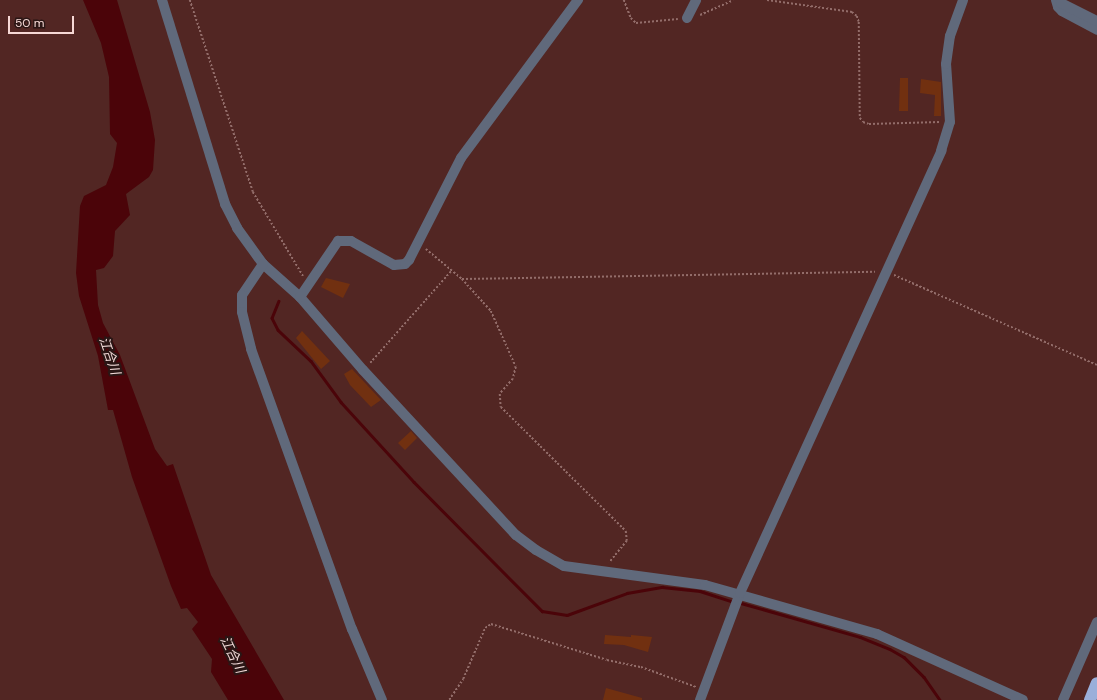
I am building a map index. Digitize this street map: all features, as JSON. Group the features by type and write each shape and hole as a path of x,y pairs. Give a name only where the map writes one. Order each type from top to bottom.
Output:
{"highway":[{"path":"1090,700 1097,683"}],"street":[{"path":"162,0 225,204 237,228 263,264 300,297 363,370 516,535 536,550 564,566 678,580 740,593 877,634 1023,700"},
{"path":"300,297 338,241 351,241 400,265 410,260 461,158 578,0"},
{"path":"687,18 696,0"},
{"path":"700,700 740,593 941,151 950,122 946,64 950,36 962,0"},
{"path":"1055,0 1097,20"},
{"path":"1055,0 1062,11 1097,30"},
{"path":"263,264 242,295 242,312 251,349 352,629 382,700"},
{"path":"1064,700 1097,622"}],"path":[{"path":"190,0 253,192 288,254 309,284"},
{"path":"624,0 631,18 636,24 687,18 732,0"},
{"path":"767,0 852,12 857,16 859,22 860,118 863,122 869,124 950,122"},
{"path":"419,242 462,279 492,311 515,361 515,373 500,394 501,407 626,531 627,541 602,571"},
{"path":"363,370 451,271"},
{"path":"462,279 886,272 1097,366"},
{"path":"449,700 463,679 485,628 491,624 607,660 641,667 704,690"}],"water":[{"name":"江合川","path":"83,0 117,0 150,112 155,140 153,170 149,177 126,194 130,215 115,231 113,256 104,268 96,270 98,305 103,323 120,355 155,449 167,466 173,464 211,575 284,700 228,700 211,672 212,659 192,629 198,622 187,608 181,609 171,586 132,477 113,410 108,410 98,356 79,296 76,273 80,206 84,196 106,185 113,167 117,143 110,134 109,77 101,43"}],"building":[{"path":"900,78 908,78 908,111 899,111"},
{"path":"921,79 941,82 941,116 934,116 935,95 920,93"},
{"path":"326,278 350,284 343,298 321,287"},
{"path":"302,331 330,361 321,369 296,338"},
{"path":"352,369 381,400 371,407 350,385 344,374"},
{"path":"411,431 417,438 405,450 398,443"},
{"path":"605,635 652,637 648,652 624,645 604,644"},
{"path":"606,688 642,698 642,700 603,700"}],"waterway":[{"path":"279,301 272,318 278,330 311,361 341,402 414,482 542,611 567,615 627,593 662,587 700,591 731,601"},
{"path":"741,603 860,637 890,649 904,657 924,677 940,700"}]}
